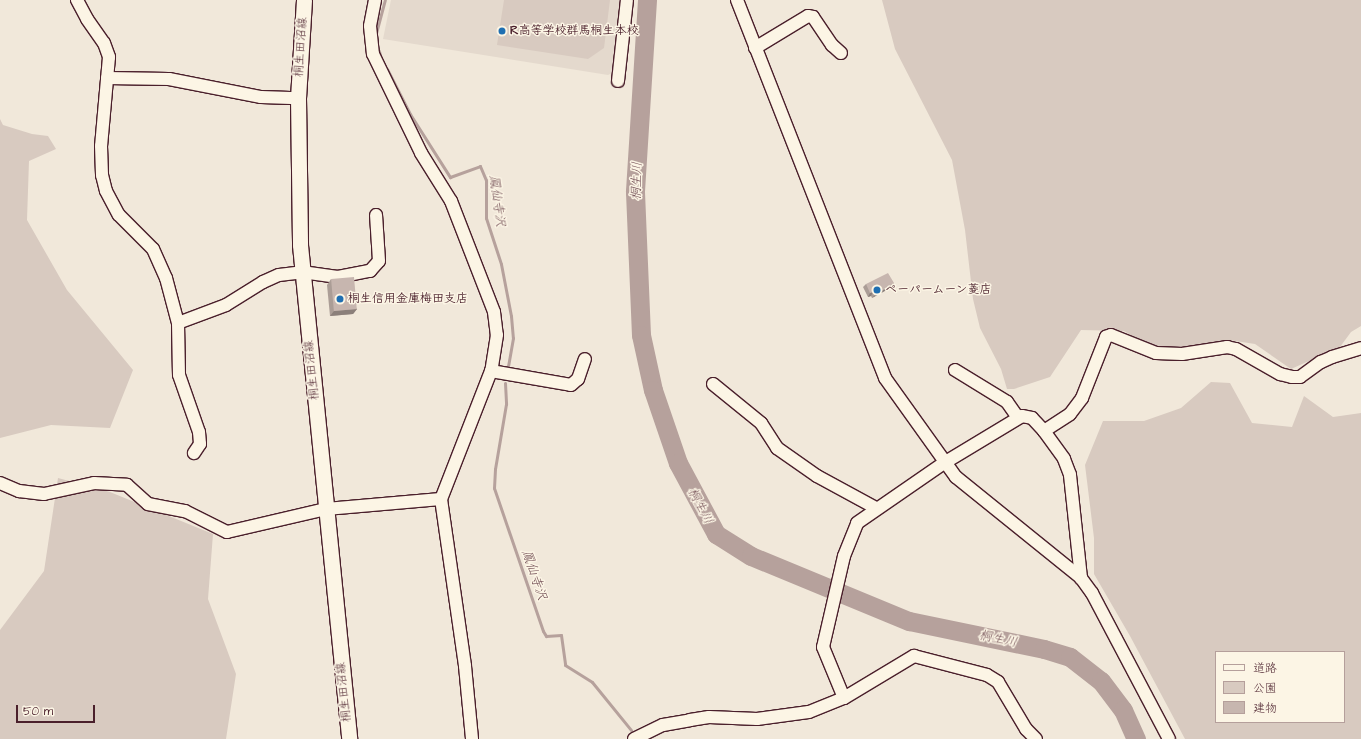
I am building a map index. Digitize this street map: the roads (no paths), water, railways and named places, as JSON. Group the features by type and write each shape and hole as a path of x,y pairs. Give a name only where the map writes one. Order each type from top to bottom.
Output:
{"main road":[{"name":"桐生田沼線","path":"304,0 298,98 297,172 302,272 349,739"}],"street":[{"path":"77,0 87,20 104,43 109,57 101,146 102,175 106,191 119,215 153,249 166,278 178,322 179,375 200,444 194,452"},
{"path":"375,0 370,26 373,54 421,153 451,201 494,312 497,335 491,371 440,499 465,666 472,739"},
{"path":"618,81 628,0"},
{"path":"737,0 885,378 944,463 973,493 1081,578 1092,593 1169,739"},
{"path":"755,48 808,16 813,18 832,45 841,53"},
{"path":"107,78 169,79 261,97 298,98"},
{"path":"178,322 226,305 263,282 279,275 302,272 338,277 362,273 376,266 380,255 376,215"},
{"path":"1044,431 1070,414 1082,398 1106,337 1111,335 1156,353 1182,354 1227,347 1236,349 1280,374 1300,377 1321,362 1361,348"},
{"path":"491,371 571,385 578,378 585,360"},
{"path":"955,370 1007,402 1018,418"},
{"path":"713,384 761,423 778,448 817,476 876,508"},
{"path":"844,698 823,647 844,556 857,523 876,508 944,463 1022,416 1032,418 1044,431 1064,459 1070,475 1081,578"},
{"path":"0,483 19,491 44,494 94,483 127,485 148,504 185,511 227,532 326,509 440,499"},
{"path":"634,739 663,725 708,717 768,718 808,712 844,698 914,656 987,675 998,682 1026,729 1036,739"}],"waterway":[{"name":"鳳仙寺沢","path":"376,33 385,0"},
{"name":"桐生川","path":"647,0 635,192 641,335 653,390 678,463 716,534 751,556 909,621 1044,649 1070,657 1101,681 1123,710 1136,739"},
{"name":"鳳仙寺沢","path":"379,51 381,59"},
{"name":"鳳仙寺沢","path":"387,69 410,114 450,177 480,166 486,180 486,218 501,264 511,316 513,338 508,366"},
{"name":"鳳仙寺沢","path":"505,383 506,404 495,469 494,488 543,631 546,636 561,635 565,665 592,682 631,730"}],"place":[{"name":"R高等学校群馬桐生本校","path":"502,31"},
{"name":"ペーパームーン菱店","path":"877,290"},
{"name":"桐生信用金庫梅田支店","path":"340,299"}]}
